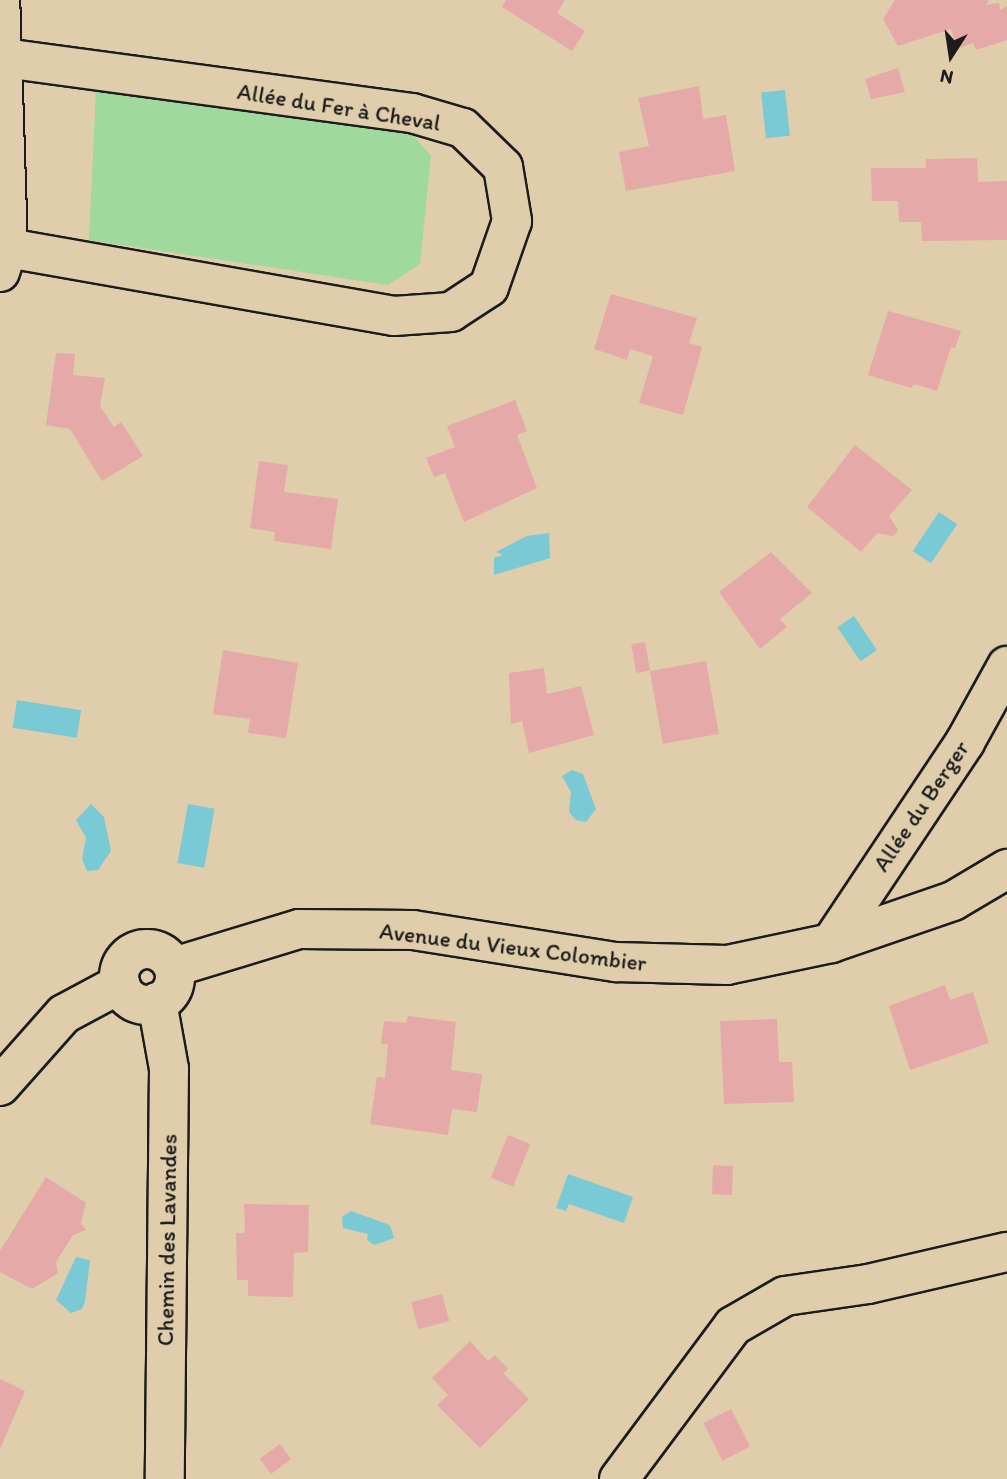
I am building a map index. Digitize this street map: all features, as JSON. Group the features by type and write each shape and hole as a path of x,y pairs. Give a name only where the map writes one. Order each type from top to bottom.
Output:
{"street":[{"path":"0,0 4,58 4,260"},
{"name":"Allée du Fer à Cheval","path":"4,58 412,113 463,128 503,167 512,221 489,287 451,312 394,316 4,260"},
{"name":"Allée du Berger","path":"831,943 965,742 1007,666"},
{"name":"Avenue du Vieux Colombier","path":"174,967 299,929 413,930 616,962 713,965 831,943 953,901 1007,869"},
{"path":"153,949 174,967 174,986 158,1002 134,1002 120,984 123,963 136,951 153,949"},
{"path":"0,1086 64,1014 120,984"},
{"name":"Chemin des Lavandes","path":"158,1002 169,1069 165,1479"},
{"path":"619,1479 733,1326 785,1296 896,1278 1007,1252"}],"green space":[{"path":"96,90 411,133 431,156 420,264 388,285 89,240"}],"water":[{"path":"785,90 790,136 766,138 761,93"},
{"path":"939,512 957,524 931,563 913,551"},
{"path":"549,533 550,558 494,575 494,558 503,555 496,552 527,536"},
{"path":"854,616 877,650 860,661 837,627"},
{"path":"17,700 81,710 77,738 13,728"},
{"path":"572,770 583,774 596,809 586,822 576,820 569,812 571,792 562,776"},
{"path":"91,804 104,817 111,851 98,870 87,871 82,859 86,838 76,820"},
{"path":"188,804 215,809 204,868 178,863"},
{"path":"568,1174 633,1197 624,1223 569,1204 566,1211 556,1208"},
{"path":"351,1211 390,1225 394,1238 374,1245 367,1240 368,1234 343,1228 342,1217"},
{"path":"76,1257 90,1260 85,1301 82,1309 71,1313 56,1300"}],"building":[{"path":"506,0 565,0 557,13 585,31 572,51 502,7"},
{"path":"895,0 989,0 986,5 999,3 1000,10 1007,6 1007,40 976,50 973,43 957,49 951,29 898,46 883,19"},
{"path":"898,68 905,92 871,99 865,79"},
{"path":"699,86 703,119 726,115 735,171 626,191 619,152 649,146 638,98"},
{"path":"977,158 978,182 1007,181 1007,240 922,241 921,222 899,222 898,201 872,201 871,168 926,168 926,159"},
{"path":"611,294 697,318 689,343 702,347 683,415 639,403 653,356 630,349 627,360 594,349"},
{"path":"888,311 961,331 955,348 951,347 937,391 914,384 911,388 868,375"},
{"path":"56,353 75,354 73,375 105,378 100,406 114,427 121,422 143,456 102,481 70,429 46,425"},
{"path":"515,400 527,431 517,435 537,488 464,522 445,473 434,477 426,458 455,447 447,426"},
{"path":"855,445 912,490 889,516 898,530 893,536 877,533 861,552 807,507"},
{"path":"259,461 288,465 284,492 338,499 331,549 274,541 275,532 250,528"},
{"path":"771,552 812,593 780,619 787,627 760,649 719,592"},
{"path":"645,642 650,671 636,673 631,644"},
{"path":"223,650 298,663 286,738 248,733 250,719 213,714"},
{"path":"706,661 719,734 663,744 650,671"},
{"path":"544,668 547,694 581,686 594,735 529,753 522,721 511,724 509,673"},
{"path":"945,985 950,1000 973,992 989,1043 910,1070 889,1006"},
{"path":"408,1016 456,1022 451,1070 482,1074 477,1112 452,1109 448,1135 370,1124 377,1077 385,1078 388,1044 381,1044 384,1021 406,1023"},
{"path":"777,1019 779,1062 792,1062 794,1102 724,1104 720,1021"},
{"path":"508,1135 530,1144 513,1187 491,1178"},
{"path":"713,1165 733,1166 732,1195 712,1194"},
{"path":"46,1177 86,1203 81,1223 86,1230 73,1235 56,1262 58,1273 32,1289 0,1272 0,1251"},
{"path":"244,1204 309,1205 308,1252 294,1253 293,1297 248,1296 248,1280 237,1280 236,1233 245,1233"},
{"path":"442,1294 449,1321 418,1329 411,1302"},
{"path":"470,1341 488,1361 495,1355 508,1369 503,1373 529,1399 480,1448 437,1405 448,1395 432,1378"},
{"path":"0,1379 25,1391 0,1449"},
{"path":"731,1409 750,1446 722,1460 703,1423"},
{"path":"280,1444 291,1459 271,1474 260,1459"}]}
